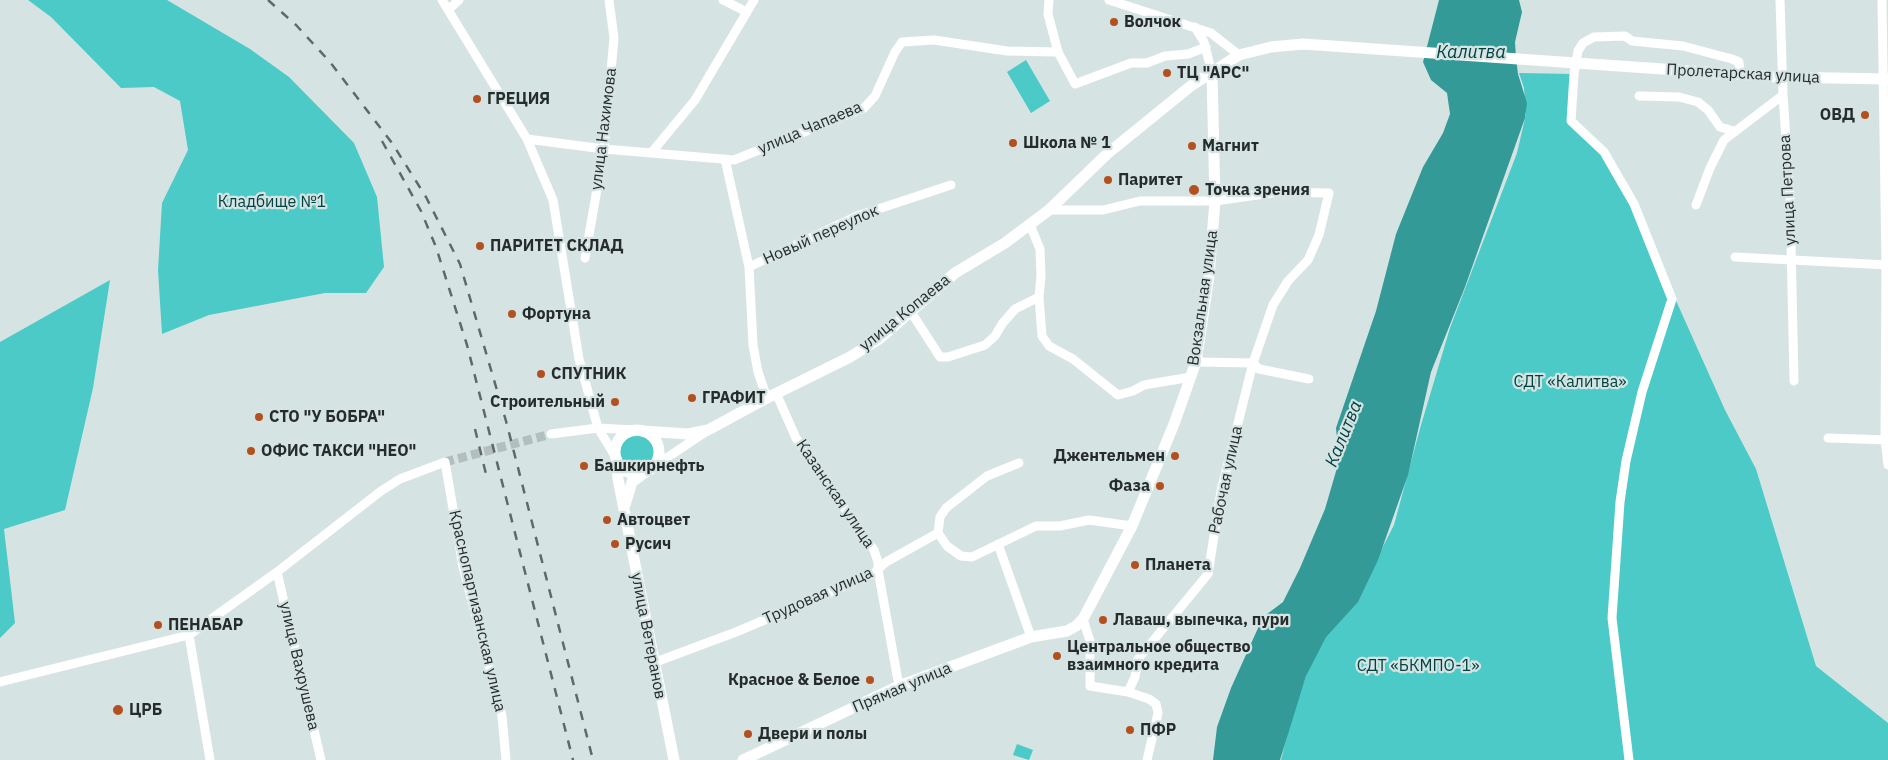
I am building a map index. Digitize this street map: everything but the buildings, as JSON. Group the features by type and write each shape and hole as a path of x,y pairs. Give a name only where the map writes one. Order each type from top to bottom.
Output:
{"main road":[{"name":"Пролетарская улица","path":"1239,55 1271,47 1303,44 1783,78 1886,79"},
{"name":"улица Копаева","path":"638,431 688,434 708,430 771,396 850,358 879,339 955,273 1030,225 1049,210 1106,154 1192,85 1239,55"},
{"name":"Вокзальная улица","path":"1067,630 1076,626 1083,619 1132,526 1174,424 1196,362 1209,276 1215,201 1212,73"},
{"path":"624,511 628,488 632,482 647,471 658,458 657,444 648,434 638,431 620,439 616,458 628,472 647,471"},
{"name":"улица Ветеранов","path":"616,458 618,479 653,663 674,760"},
{"name":"Прямая улица","path":"743,760 899,686 1031,637 1067,630"}],"street":[{"path":"442,0 527,139 553,200 579,359 598,428 616,458"},
{"path":"448,10 459,0"},
{"name":"улица Нахимова","path":"585,258 604,149 614,38 609,0"},
{"path":"723,0 747,12"},
{"path":"652,152 695,100 754,0"},
{"path":"1049,0 1048,14 1058,52 1075,84 1132,63 1147,63 1165,56 1188,54 1206,47"},
{"path":"1109,0 1211,33 1239,55"},
{"name":"улица Петрова","path":"1780,0 1783,95 1790,198 1794,380"},
{"path":"1882,0 1886,79 1888,465"},
{"path":"1195,27 1206,47 1212,73"},
{"path":"1629,760 1612,618 1620,502 1626,461 1642,392 1672,299 1634,204 1604,152 1571,121 1574,74 1578,52 1583,43 1594,37 1625,36 1632,41 1683,46 1732,59 1739,62 1740,74"},
{"name":"улица Чапаева","path":"527,139 604,149 734,160 864,108 875,96 895,52 902,42 934,40 1007,51 1058,52"},
{"path":"1696,205 1714,159 1724,140 1783,95"},
{"path":"1639,96 1679,97 1698,102 1708,110 1720,127 1734,131"},
{"name":"Казанская улица","path":"725,160 749,267 753,345 758,372 810,460 874,550 878,562 899,686"},
{"name":"Новый переулок","path":"749,267 857,216 951,185"},
{"name":"Рабочая улица","path":"1128,692 1135,677 1138,659 1208,574 1220,491 1254,363 1273,305 1288,281 1308,260 1319,235 1329,193 1278,192 1215,201"},
{"path":"1049,210 1103,210 1140,201 1215,201"},
{"path":"1030,225 1040,249 1041,276 1039,297 1042,336 1048,346 1073,359 1118,395 1144,385 1191,377"},
{"path":"1735,257 1887,265"},
{"path":"911,312 940,357 948,357 985,345 995,336 1002,324 1015,309 1039,297"},
{"path":"1196,362 1254,363 1259,369 1309,380"},
{"path":"551,434 598,428 638,431"},
{"path":"647,471 708,430"},
{"path":"1828,438 1887,440"},
{"name":"Краснопартизанская улица","path":"277,572 381,490 400,479 444,462 463,567 502,716 506,760"},
{"path":"1019,463 987,476 946,508 940,517 938,533 947,546 961,556 972,557 1036,526 1060,526 1089,520 1132,526"},
{"name":"Трудовая улица","path":"653,663 736,632 873,574 886,562 938,533"},
{"path":"998,544 1031,637"},
{"path":"0,682 189,635 277,572"},
{"name":"улица Вахрушева","path":"277,572 321,760"},
{"path":"1083,619 1090,641 1090,686 1128,692 1149,699 1156,704 1158,713 1147,760"},
{"path":"189,635 210,760"}],"green space":[{"name":"Кладбище №1","path":"28,0 167,0 250,49 289,77 354,143 377,197 384,267 366,293 325,293 209,315 162,334 158,270 162,203 188,150 180,101 154,87 121,88 51,17"},
{"path":"1026,60 1050,101 1031,113 1007,72"},
{"path":"1519,73 1574,74 1571,121 1602,149 1652,247 1725,410 1756,469 1816,666 1888,723 1888,760 1281,760 1290,724 1311,661 1338,615 1373,566 1394,525 1450,328 1517,153 1526,114 1524,88"},
{"path":"110,280 93,388 65,510 4,529 15,623 0,638 0,342"},
{"path":"637,436 649,441 654,453 649,465 637,470 625,465 620,453 625,441"},
{"path":"1017,744 1033,750 1029,760 1013,755"}],"water":[{"name":"Калитва","path":"1439,0 1519,0 1522,12 1515,42 1518,74 1527,103 1525,118 1465,287 1431,372 1408,475 1378,560 1358,602 1326,637 1306,676 1280,760 1213,760 1217,727 1231,688 1263,617 1283,602 1325,509 1339,461 1336,428 1376,311 1396,234 1423,167 1443,133 1450,114 1447,93 1431,80 1423,62"}],"tunnel":[{"path":"445,462 551,434"}],"railway":[{"path":"268,0 296,25 330,62 392,143 426,197 460,264 506,421 593,760"},
{"path":"382,141 421,211 436,247 467,345 573,760"},
{"path":"475,429 486,474"}],"place":[{"name":"Волчок","path":"1114,22"},
{"name":"ТЦ \"АРС\"","path":"1167,73"},
{"name":"ГРЕЦИЯ","path":"477,99"},
{"name":"ОВД","path":"1865,115"},
{"name":"Школа № 1","path":"1013,143"},
{"name":"Магнит","path":"1192,146"},
{"name":"Паритет","path":"1108,180"},
{"name":"Точка зрения","path":"1194,190"},
{"name":"ПАРИТЕТ СКЛАД","path":"480,246"},
{"name":"Фортуна","path":"512,314"},
{"name":"СПУТНИК","path":"541,374"},
{"name":"ГРАФИТ","path":"692,398"},
{"name":"Строительный","path":"615,402"},
{"name":"СТО \"У БОБРА\"","path":"259,417"},
{"name":"ОФИС ТАКСИ \"НЕО\"","path":"251,451"},
{"name":"Джентельмен","path":"1175,456"},
{"name":"Башкирнефть","path":"584,466"},
{"name":"Фаза","path":"1160,486"},
{"name":"Автоцвет","path":"607,520"},
{"name":"Русич","path":"615,544"},
{"name":"Планета","path":"1135,565"},
{"name":"Лаваш, выпечка, пури","path":"1103,620"},
{"name":"ПЕНАБАР","path":"158,625"},
{"name":"Центральное общество взаимного кредита","path":"1057,656"},
{"name":"Красное & Белое","path":"870,680"},
{"name":"ЦРБ","path":"118,710"},
{"name":"ПФР","path":"1130,730"},
{"name":"Двери и полы","path":"748,734"}],"park label":[{"name":"СДТ «Калитва»","path":"1570,382"},
{"name":"СДТ «БКМПО-1»","path":"1418,666"}]}
